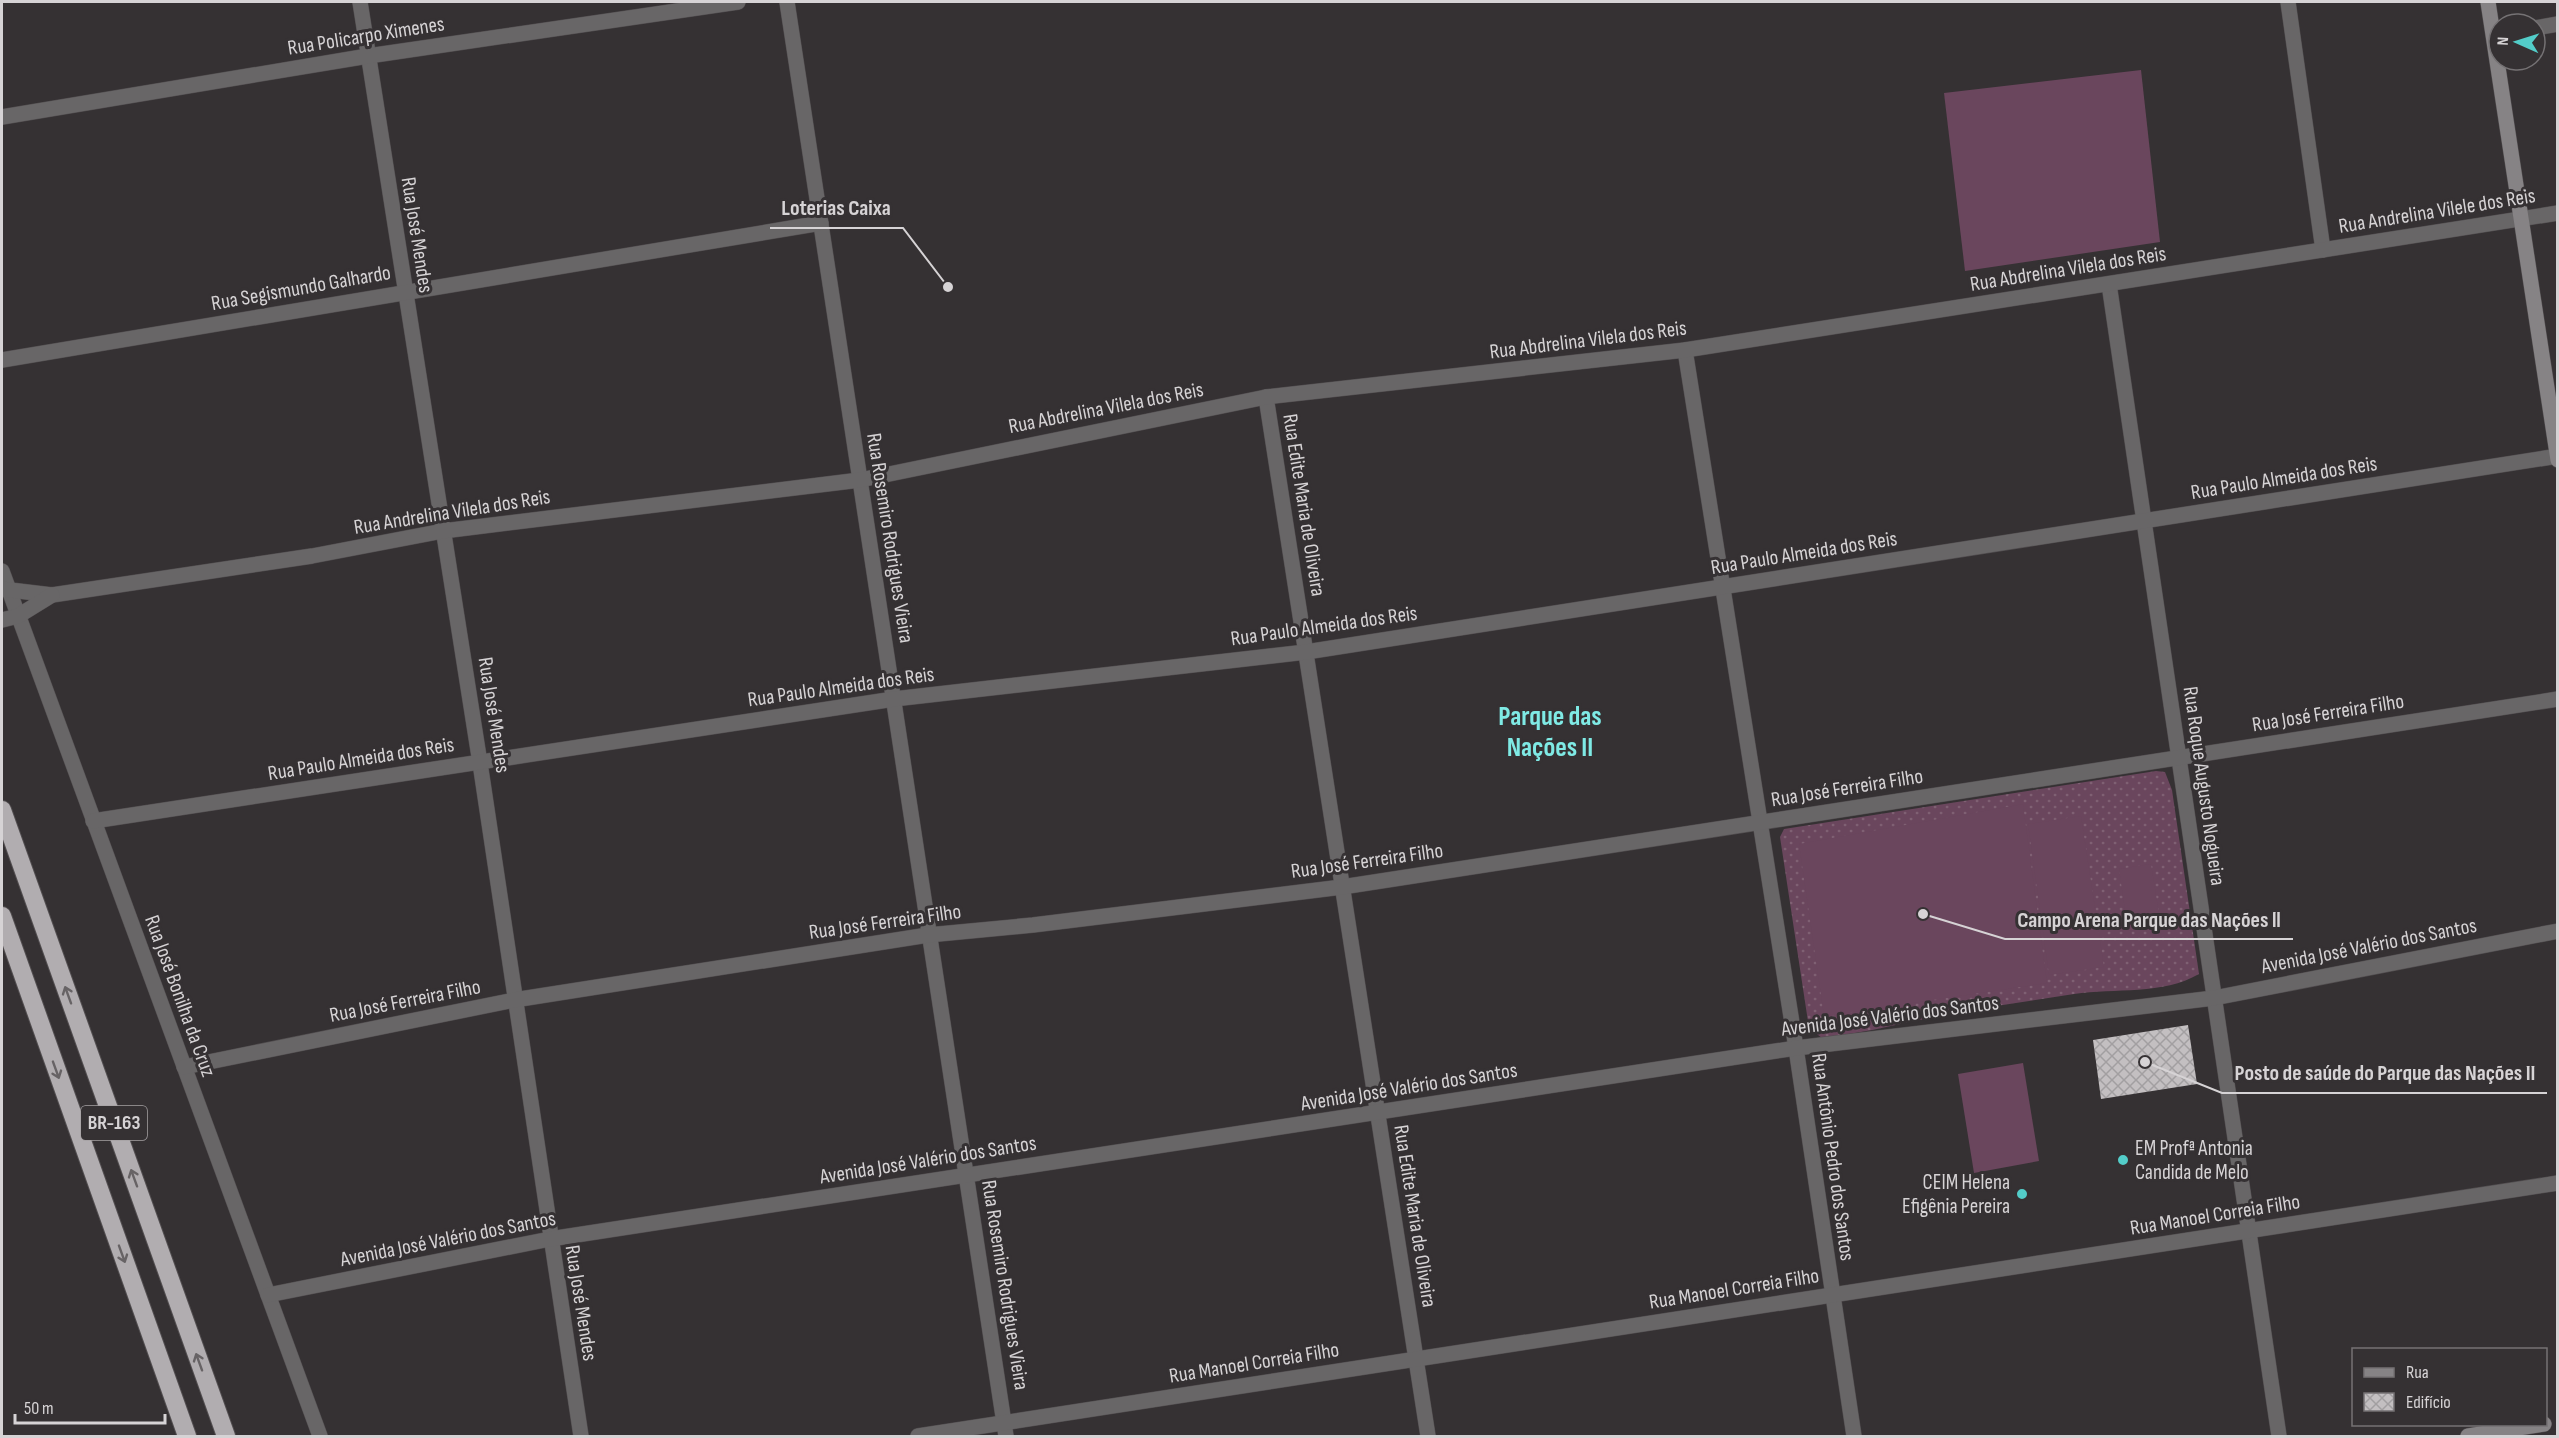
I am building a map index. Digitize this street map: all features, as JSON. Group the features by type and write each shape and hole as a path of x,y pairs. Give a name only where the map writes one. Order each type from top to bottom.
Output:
{"highway":[{"name":"BR-163","path":"2,810 226,1437"},
{"name":"BR-163","path":"2,916 187,1437"}],"street":[{"name":"Rua José Mendes","path":"360,2 480,763 581,1437"},
{"name":"Rua Policarpo Ximenes","path":"2,117 368,56 738,2"},
{"name":"Rua Rosemiro Rodrigues Vieira","path":"788,2 1005,1430"},
{"path":"2288,2 2323,250"},
{"path":"2501,72 2557,457"},
{"name":"Rua Andrelina Vilele dos Reis","path":"2323,250 2558,213"},
{"name":"Rua Segismundo Galhardo","path":"2,360 821,223"},
{"name":"Rua Abdrelina Vilela dos Reis","path":"860,480 1266,397 1685,350 2323,250"},
{"name":"Rua Roque Augusto Nogueira","path":"2109,284 2279,1437"},
{"name":"Rua Antônio Pedro dos Santos","path":"1685,350 1796,1048 1854,1437"},
{"name":"Rua Edite Maria de Oliveira","path":"1266,397 1428,1437"},
{"name":"Rua Paulo Almeida dos Reis","path":"93,821 894,699 1306,652 2557,457"},
{"name":"Rua Andrelina Vilela dos Reis","path":"52,595 312,556 443,531 860,480"},
{"name":"Rua José Bonilha da Cruz","path":"2,571 5,589 18,616 320,1437"},
{"path":"5,589 52,595"},
{"path":"2,620 18,616 52,595"},
{"name":"Rua José Ferreira Filho","path":"184,1067 514,1000 928,935 1045,924 1342,887 2558,699"},
{"name":"Avenida José Valério dos Santos","path":"268,1295 550,1239 1796,1048 2214,998 2558,931"},
{"name":"Rua Manoel Correia Filho","path":"918,1437 1005,1430 1416,1360 2558,1183"},
{"path":"2468,1437 2533,1426"}],"shaded area":[{"path":"2141,70 2160,242 1965,271 1944,93"},
{"path":"2156,771 2165,772 2172,790 2199,974 2185,981 2154,988 2074,994 1822,1038 1809,1028 1780,837 1784,829"},
{"path":"2023,804 2047,983 1824,1016 1799,844"},
{"path":"2081,816 2104,967 2049,975 2028,824"},
{"path":"2151,864 2161,926 2128,931 2119,869"},
{"path":"2023,1063 2039,1161 1974,1173 1958,1074"}],"building":[{"path":"2188,1025 2197,1084 2101,1099 2093,1040"}],"place":[{"name":"Loterias Caixa","path":"948,287"},
{"name":"Campo Arena Parque das Nações ll","path":"1923,914"},
{"name":"Posto de saúde do Parque das Nações II","path":"2145,1062"},
{"name":"EM Profª Antonia Candida de Melo","path":"2123,1160"},
{"name":"CEIM Helena Efigênia Pereira","path":"2022,1194"}],"district":[{"name":"Parque das Nações II","path":"1550,732"}]}
